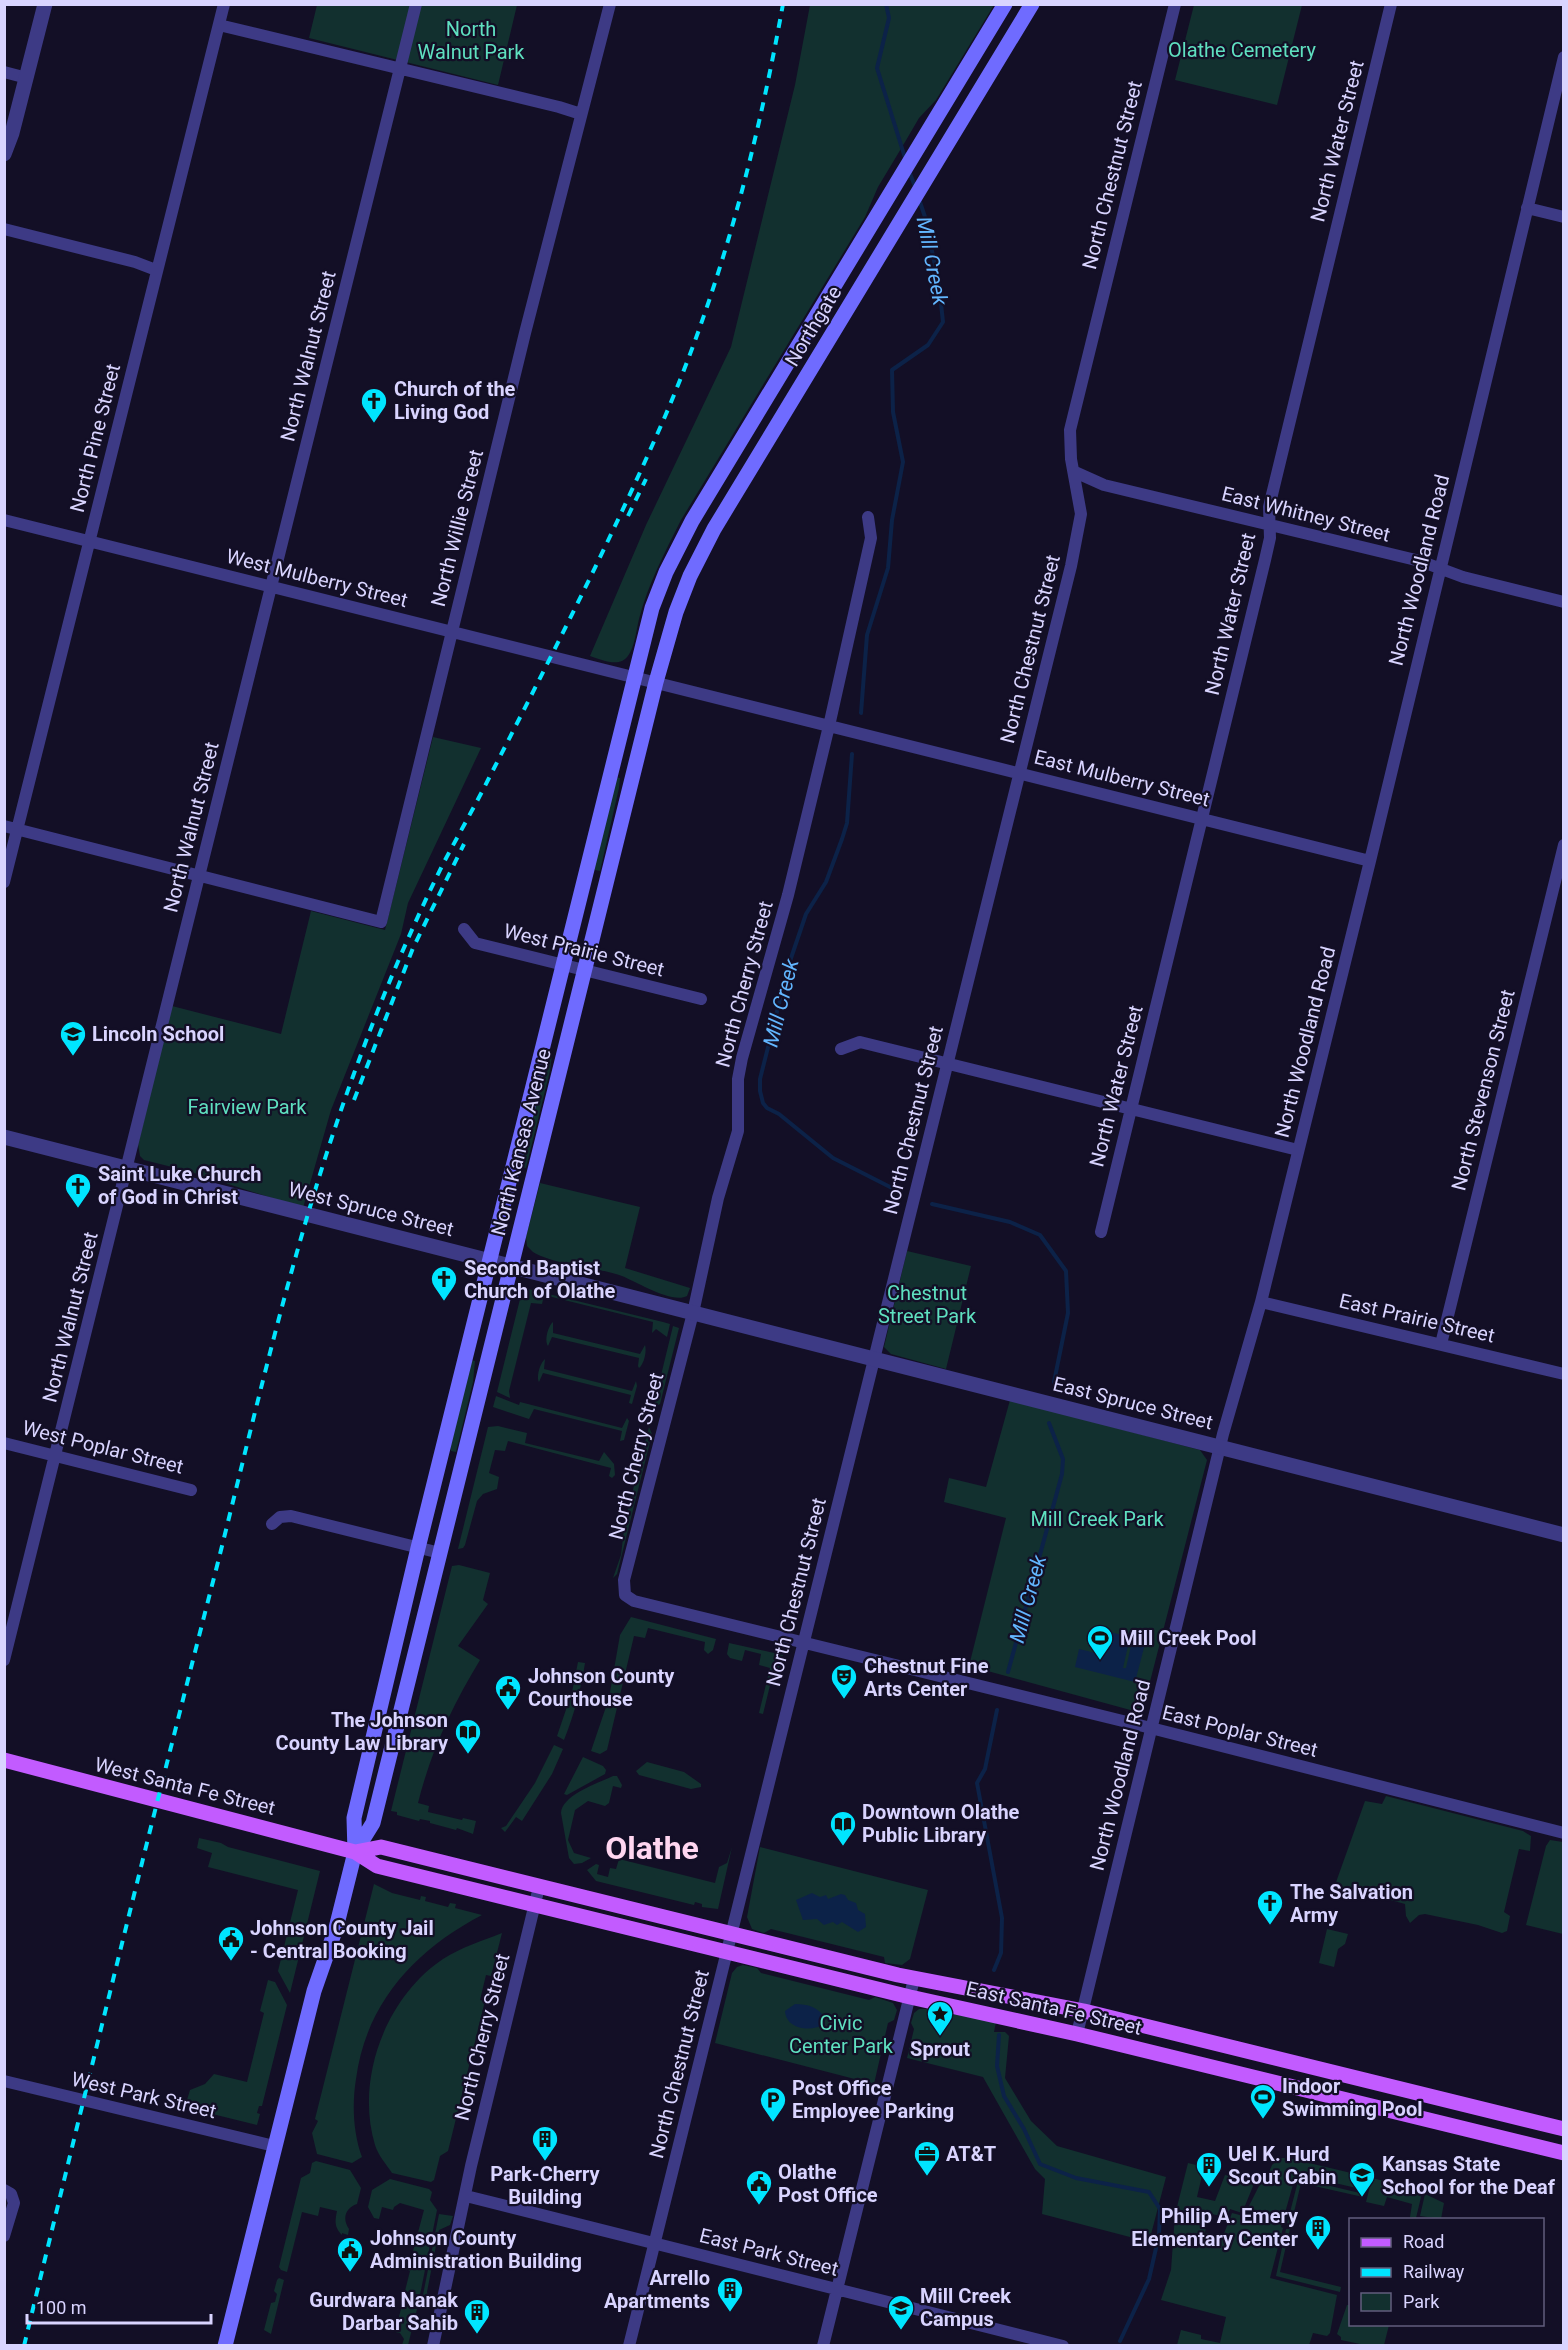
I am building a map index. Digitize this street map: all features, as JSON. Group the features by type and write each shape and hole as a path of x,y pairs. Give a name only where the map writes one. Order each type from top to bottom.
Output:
{"main road":[{"name":"Northgate","path":"634,677 652,608 666,572 692,521 1005,4"},
{"name":"Northgate","path":"656,682 676,612 690,576 714,529 1032,4"},
{"name":"North Kansas Avenue","path":"225,2346 314,1991 336,1928 355,1852 354,1818 418,1548 634,677"},
{"name":"North Kansas Avenue","path":"355,1852 373,1824 656,682"},
{"name":"West Santa Fe Street","path":"4,1760 355,1852 376,1866 534,1905"},
{"name":"West Santa Fe Street","path":"355,1852 381,1847 539,1887"},
{"name":"East Santa Fe Street","path":"539,1887 914,1979 1084,2011 1563,2129"},
{"name":"East Santa Fe Street","path":"534,1905 910,1997 1077,2034 1563,2153"},
{"path":"1209,2066 1215,2043"}],"street":[{"path":"4,154 27,78 45,4"},
{"name":"North Pine Street","path":"4,882 224,4"},
{"name":"North Walnut Street","path":"4,1660 416,4"},
{"name":"North Willie Street","path":"199,876 381,922 525,333 543,272 610,4"},
{"name":"North Chestnut Street","path":"629,2346 1071,566 1081,514 1070,444 1070,430 1175,4"},
{"name":"North Water Street","path":"1101,1232 1265,560 1270,538 1269,507 1391,4"},
{"path":"219,25 581,114"},
{"name":"North Woodland Road","path":"1077,2034 1220,1447 1260,1302 1370,861 1563,57"},
{"path":"4,72 27,78"},
{"path":"1527,208 1563,217"},
{"path":"4,229 135,262 156,270"},
{"name":"East Whitney Street","path":"1075,472 1104,485 1420,561 1463,578 1563,602"},
{"name":"North Cherry Street","path":"628,1598 623,1590 624,1580 693,1313 718,1198 738,1131 738,1079 742,1058 788,895 829,726 871,538 868,517"},
{"name":"West Mulberry Street","path":"4,520 829,726"},
{"name":"East Mulberry Street","path":"829,726 1370,861"},
{"path":"4,826 199,876"},
{"name":"North Stevenson Street","path":"1441,1344 1563,845"},
{"name":"West Prairie Street","path":"464,929 475,943 700,999"},
{"path":"841,1049 860,1042 1298,1150"},
{"name":"West Spruce Street","path":"4,1137 693,1313"},
{"name":"East Prairie Street","path":"1260,1302 1563,1374"},
{"name":"East Spruce Street","path":"693,1313 1563,1535"},
{"name":"West Poplar Street","path":"4,1443 191,1490"},
{"path":"272,1524 280,1517 291,1516 440,1554"},
{"name":"East Poplar Street","path":"628,1598 1563,1833"},
{"name":"North Cherry Street","path":"433,2346 539,1887"},
{"path":"823,2346 914,1979"},
{"name":"West Park Street","path":"4,2081 274,2146"},
{"path":"4,2190 14,2198 4,2236"},
{"name":"East Park Street","path":"466,2196 1063,2346"}],"green space":[{"name":"North Walnut Park","path":"317,5 517,5 498,85 309,38"},
{"path":"810,5 994,5 936,100 919,118 878,187 865,217 681,520 647,593 629,654 618,662 602,660 590,656 646,525 731,347 795,85"},
{"name":"Olathe Cemetery","path":"1194,5 1302,5 1277,105 1175,80"},
{"name":"Fairview Park","path":"433,737 481,748 408,903 401,934 331,1110 303,1208 188,1171 144,1160 140,1156 138,1144 172,1006 281,1034 311,911 385,930"},
{"path":"614,777 620,778 619,788 600,871 595,870 595,859"},
{"path":"546,1054 552,1055 550,1071 526,1168 521,1167 521,1157"},
{"path":"540,1183 640,1207 625,1268 690,1288 687,1296 681,1298 664,1295 622,1276 552,1260 533,1252 527,1246 526,1237"},
{"name":"Chestnut Street Park","path":"907,1251 971,1266 946,1369 891,1354 884,1347"},
{"path":"524,1288 670,1324 667,1337 656,1329 652,1333 653,1322 544,1295 542,1304 531,1303 509,1391 510,1398 497,1392"},
{"path":"553,1322 553,1333 640,1354 645,1345 642,1364 639,1368 639,1358 552,1337 548,1346 547,1334"},
{"path":"673,1326 679,1328 660,1404 653,1408"},
{"path":"545,1359 544,1369 632,1391 636,1381 637,1386 632,1404 629,1403 631,1395 543,1373 539,1382 539,1370"},
{"path":"470,1360 475,1361 473,1382 456,1452 451,1451 450,1445"},
{"path":"496,1396 519,1405 520,1402 622,1428 627,1418 629,1421 624,1440 620,1441 622,1431 534,1409 529,1419 493,1407"},
{"name":"Mill Creek Park","path":"1010,1400 1200,1450 1207,1460 1144,1705 1134,1711 969,1666 1006,1518 944,1502 949,1478 986,1487"},
{"path":"498,1426 527,1433 525,1443 599,1461 604,1452 614,1464 615,1475 612,1478 609,1476 611,1468 508,1441 505,1451 495,1450 489,1473 499,1477 497,1489 483,1494 477,1501 465,1545 458,1549 488,1427"},
{"path":"649,1427 652,1434 617,1574 613,1578 621,1555 625,1521"},
{"path":"459,1565 490,1573 483,1600 488,1604 458,1646 480,1660 443,1729 418,1803 429,1806 428,1812 476,1821 473,1834 457,1828 456,1830 430,1823 430,1821 420,1819 419,1821 397,1815 397,1812 391,1811 452,1566"},
{"path":"631,1617 716,1639 713,1650 708,1654 704,1650 705,1642 648,1628 645,1638 634,1636 607,1750 600,1754 591,1751 609,1698 620,1635"},
{"path":"729,1643 783,1655 779,1668 774,1669 763,1714 759,1713 770,1668 759,1665 761,1654 745,1650 742,1661 730,1658 727,1654"},
{"path":"578,1662 585,1663 574,1712 564,1740 557,1736 572,1692"},
{"path":"554,1745 563,1749 552,1774 522,1821 516,1817 505,1832 501,1828 506,1826 535,1783"},
{"path":"583,1757 603,1766 606,1770 605,1774 567,1795 564,1794"},
{"path":"647,1762 684,1772 701,1784 701,1787 691,1789 639,1775 636,1771"},
{"path":"617,1776 622,1785 621,1788 613,1786 609,1803 605,1806 588,1801 575,1810 568,1840 574,1853 591,1858 574,1864 569,1858 561,1813 563,1807 567,1801 582,1790"},
{"path":"1386,1796 1523,1831 1531,1836 1530,1851 1519,1849 1504,1912 1510,1916 1507,1931 1502,1933 1478,1925 1425,1914 1419,1915 1410,1923 1406,1916 1405,1904 1335,1885 1365,1801 1382,1804"},
{"path":"199,1838 320,1871 290,1993 278,1971 298,1890 208,1867 212,1853 197,1848"},
{"path":"1550,1840 1563,1842 1563,1934 1526,1925 1546,1846"},
{"path":"732,1847 718,1909 596,1881 587,1870 596,1864 599,1865 597,1874 608,1877 610,1868 616,1869 619,1859 715,1883 719,1867 727,1863"},
{"name":"Civic Center Park","path":"760,1847 928,1890 910,1959 902,1965 885,1963 884,1957 771,1929 764,1933 752,1929 747,1917"},
{"path":"374,1884 392,1893 420,1900 421,1896 426,1897 425,1901 448,1907 450,1903 456,1904 455,1908 482,1915 435,1945 415,1962 383,2003 370,2026 356,2079 354,2098 354,2118 362,2157 352,2163 317,2154 312,2133 318,2121 315,2119"},
{"path":"1327,1929 1348,1934 1345,1944 1338,1949 1334,1967 1319,1963"},
{"path":"502,1933 491,1976 486,1975 480,2000 485,2001 448,2151 440,2156 434,2180 431,2182 392,2173 375,2145 370,2120 369,2093 380,2042 391,2017 423,1975 443,1959"},
{"name":"Civic Center Park","path":"743,1965 757,1968 761,1973 869,2000 875,1997 893,2003 897,2010 894,2020 888,2023 874,2084 715,2043 732,1973 737,1967"},
{"path":"268,1980 275,1982 287,2005 262,2106 259,2106 257,2113 260,2114 257,2125 188,2108 187,2100 190,2090 205,2084 214,2074 247,2082 264,2013 260,2011"},
{"path":"919,2009 996,2022 994,2032 1005,2032 1009,2036 1005,2078 1031,2121 1057,2146 1166,2177 1149,2242 1042,2214 1045,2179 1035,2169 983,2077 907,2058 914,2029 911,2023 914,2013"},
{"path":"1279,2158 1288,2158 1368,2177 1365,2190 1296,2174 1281,2227 1283,2228 1270,2278 1337,2295 1330,2333 1327,2336 1313,2333 1309,2345 1177,2345 1181,2330 1201,2335 1201,2339 1220,2343 1226,2317 1161,2300 1171,2270 1175,2215 1188,2163 1204,2167 1197,2197 1215,2201 1225,2175 1237,2178 1240,2175 1256,2179 1242,2213 1230,2209 1227,2217 1206,2213 1204,2215 1207,2218 1205,2233 1223,2236 1232,2213 1263,2221 1264,2219 1245,2214 1261,2182"},
{"path":"316,2161 350,2170 361,2188 357,2204 346,2214 348,2235 342,2233 342,2235 336,2227 337,2211 320,2207 318,2216 302,2212 287,2272 279,2267 301,2178 310,2173 312,2163"},
{"path":"1372,2178 1405,2186 1422,2193 1416,2218 1410,2217 1412,2204 1387,2197 1384,2206 1366,2202"},
{"path":"390,2179 429,2189 432,2192 430,2200 437,2210 420,2295 405,2291 410,2271 408,2270 424,2210 400,2203 393,2210 382,2207 379,2219 374,2218 368,2207 372,2190"},
{"path":"1301,2179 1364,2194 1363,2197 1301,2183 1291,2225 1287,2224 1298,2181"},
{"path":"1425,2194 1444,2203 1441,2218 1420,2216"},
{"path":"439,2214 453,2216 450,2225 439,2230 427,2292 436,2303 422,2300"},
{"path":"1286,2229 1290,2229 1280,2272 1341,2287 1340,2292 1276,2276"},
{"path":"279,2278 284,2280 271,2334 264,2330 271,2303 275,2302 277,2294 274,2291"},
{"path":"402,2305 417,2309 408,2345 402,2345 404,2339 400,2333 395,2332"},
{"path":"1347,2305 1349,2305 1349,2326 1389,2326 1384,2345 1365,2345 1341,2340 1337,2334"}],"water":[{"name":"Mill Creek Pool","path":"1106,1631 1130,1637 1123,1668 1126,1668 1132,1641 1145,1644 1135,1682 1075,1667 1079,1649 1100,1654 1103,1646 1099,1643 1105,1638"},
{"path":"812,1893 820,1897 826,1895 828,1899 841,1894 845,1895 848,1900 856,1903 858,1910 865,1914 866,1927 858,1932 842,1922 837,1925 833,1922 824,1925 817,1919 803,1920 796,1900"},
{"path":"795,2004 819,2011 825,2018 823,2025 806,2028 790,2022 785,2011"}],"waterway":[{"name":"Mill Creek","path":"886,4 889,18 877,68 906,161"},
{"name":"Mill Creek","path":"909,171 916,189"},
{"name":"Mill Creek","path":"861,713 867,635 888,568 892,520 903,462 893,412 892,370 928,345 943,322 939,285 919,199"},
{"name":"Mill Creek","path":"852,754 847,823 826,882 806,914 789,964 760,1079 760,1091 767,1108 779,1114 833,1158 896,1190"},
{"name":"Mill Creek","path":"932,1204 1010,1222 1040,1235 1066,1271 1068,1313 1054,1382"},
{"name":"Mill Creek","path":"1008,1672 1062,1474 1063,1459 1049,1423"},
{"name":"Mill Creek","path":"994,1970 1001,1953 1002,1918 977,1783 985,1769 997,1710"},
{"name":"Mill Creek","path":"999,2035 997,2066 1004,2096 1024,2129 1040,2164 1076,2178 1149,2192 1160,2209 1159,2235 1149,2279 1120,2341"}],"railway":[{"path":"24,2346 281,1309 337,1121 378,1011 419,914 600,556 643,466 684,371 703,320 735,216 749,164 783,4"},
{"path":"628,516 646,479"},
{"path":"354,1100 413,948 464,844"}],"place":[{"name":"Church of the Living God","path":"374,424"},
{"name":"Lincoln School","path":"73,1057"},
{"name":"Saint Luke Church of God in Christ","path":"78,1209"},
{"name":"Second Baptist Church of Olathe","path":"444,1302"},
{"name":"Mill Creek Pool","path":"1100,1661"},
{"name":"Chestnut Fine Arts Center","path":"844,1700"},
{"name":"Johnson County Courthouse","path":"508,1711"},
{"name":"The Johnson County Law Library","path":"468,1755"},
{"name":"Downtown Olathe Public Library","path":"843,1847"},
{"name":"The Salvation Army","path":"1270,1926"},
{"name":"Johnson County Jail - Central Booking","path":"231,1962"},
{"name":"Sprout","path":"940,2037"},
{"name":"Indoor Swimming Pool","path":"1263,2120"},
{"name":"Post Office Employee Parking","path":"773,2123"},
{"name":"Park-Cherry Building","path":"545,2162"},
{"name":"AT&T","path":"927,2177"},
{"name":"Uel K. Hurd Scout Cabin","path":"1209,2188"},
{"name":"Kansas State School for the Deaf","path":"1362,2198"},
{"name":"Olathe Post Office","path":"759,2206"},
{"name":"Philip A. Emery Elementary Center","path":"1318,2251"},
{"name":"Johnson County Administration Building","path":"350,2273"},
{"name":"Arrello Apartments","path":"730,2313"},
{"name":"Mill Creek Campus","path":"901,2331"},
{"name":"Gurdwara Nanak Darbar Sahib","path":"477,2335"}],"district":[{"name":"Olathe","path":"652,1848"}]}
